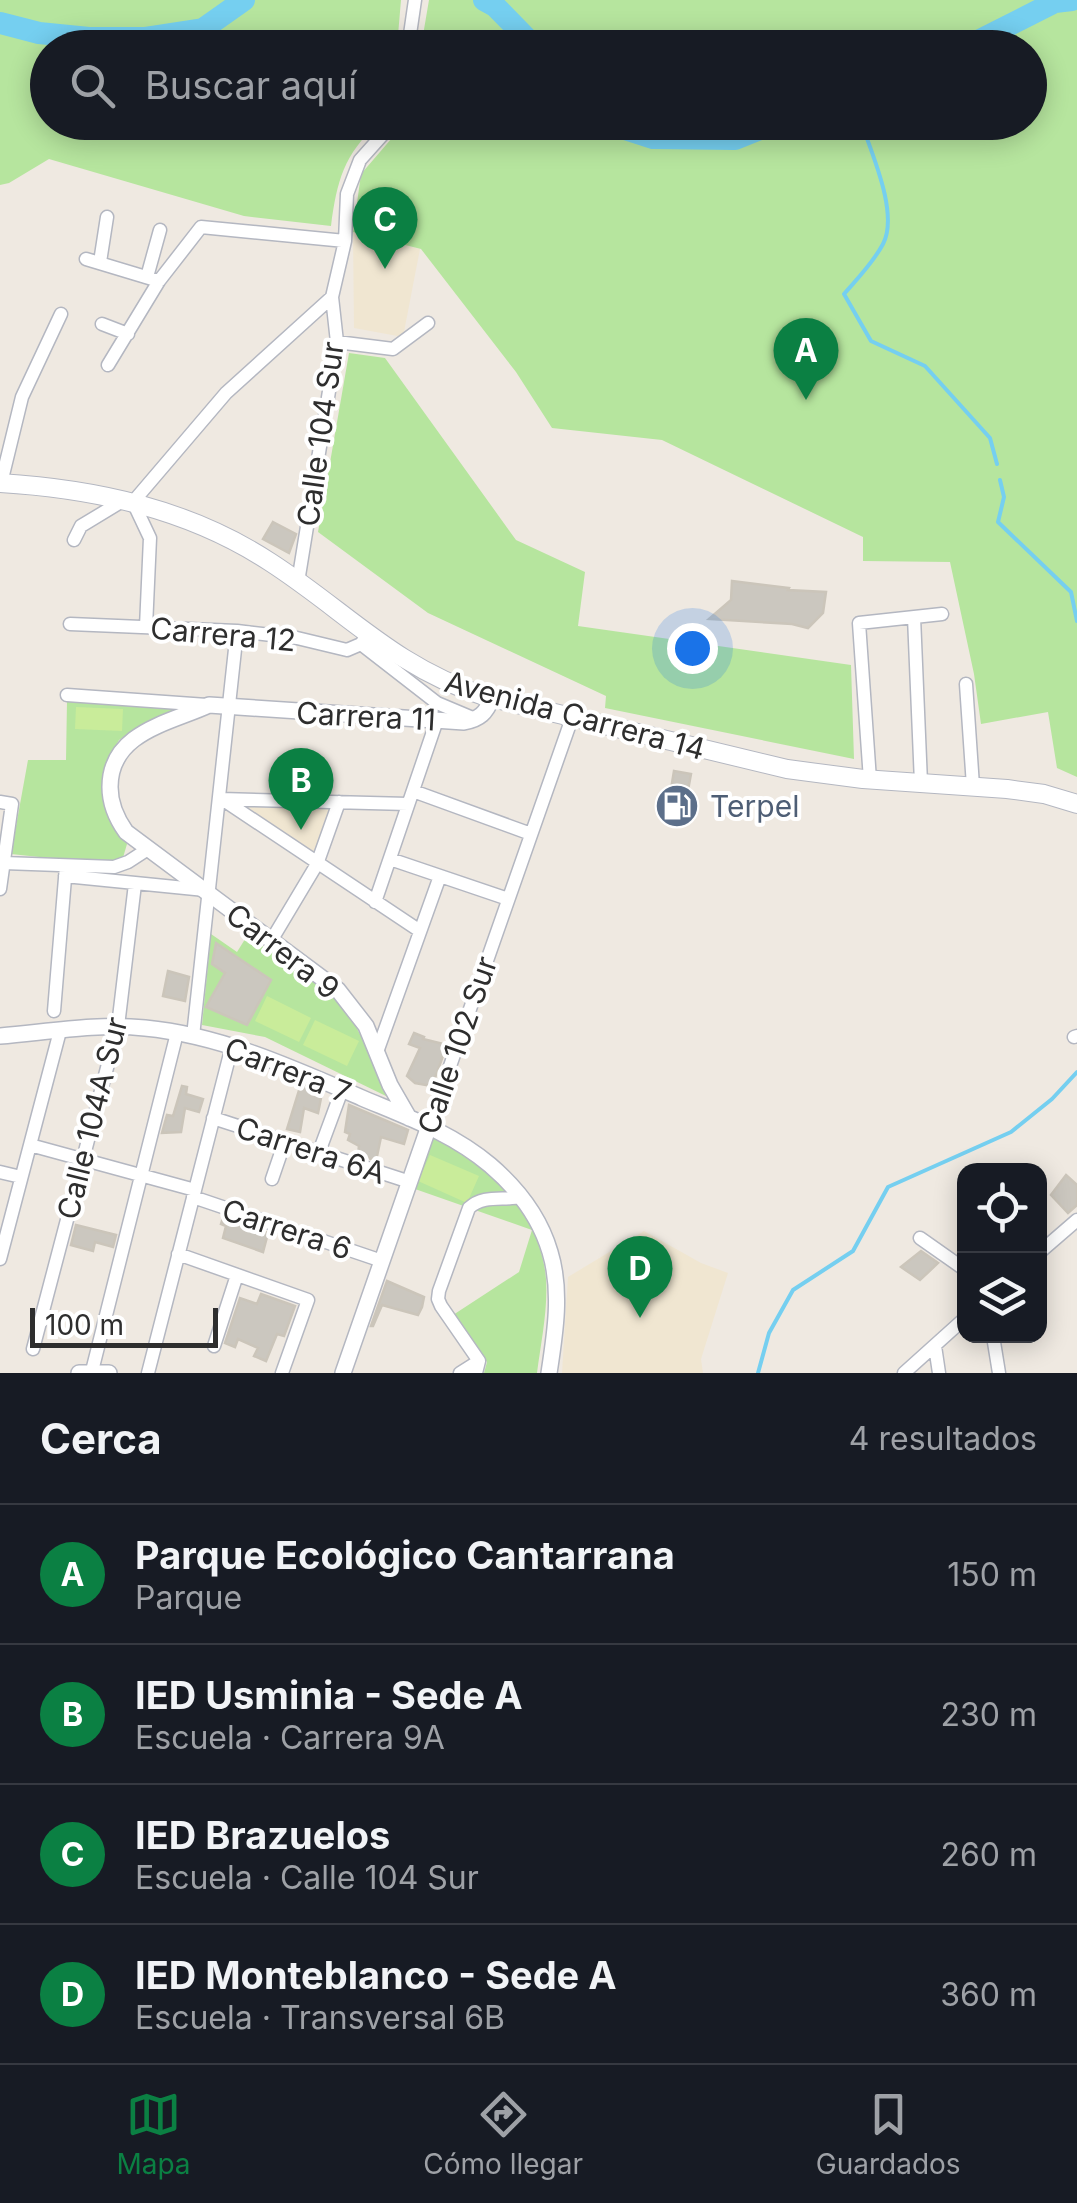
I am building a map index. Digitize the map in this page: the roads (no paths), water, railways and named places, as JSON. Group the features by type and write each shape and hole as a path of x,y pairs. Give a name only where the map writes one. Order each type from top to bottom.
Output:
{"main road":[{"name":"Avenida Carrera 14","path":"0,483 46,486 129,501 192,520 246,547 298,582 364,639 464,690 770,765 870,780 1044,794 1077,804"}],"street":[{"path":"411,30 415,0"},
{"name":"Calle 104 Sur","path":"298,582 337,342 332,297 345,242 346,194 360,160 378,140"},
{"path":"107,217 93,261 153,279"},
{"path":"153,279 201,227 345,242"},
{"path":"108,365 128,334 153,279 160,230"},
{"path":"74,540 81,526 129,501 226,393 332,297"},
{"path":"0,483 22,397 62,314"},
{"path":"337,342 393,349 428,323"},
{"path":"102,324 128,334"},
{"path":"129,501 150,538 146,627"},
{"path":"870,780 859,623 942,614"},
{"path":"914,618 921,783"},
{"name":"Carrera 12","path":"70,624 237,632 298,638 339,650 354,648 364,639"},
{"path":"93,1373 140,1175 185,1035 220,799 237,632"},
{"path":"364,639 436,703 476,720"},
{"path":"966,684 973,786"},
{"path":"67,695 210,706"},
{"name":"Carrera 11","path":"210,706 464,722 476,720 488,709 492,698"},
{"path":"206,892 126,832 113,808 111,778 116,760 134,739 210,706"},
{"name":"Calle 102 Sur","path":"343,1373 572,718"},
{"path":"375,902 437,720"},
{"path":"220,799 340,802 410,798 531,834"},
{"path":"220,799 420,931"},
{"path":"271,942 317,864 340,802"},
{"path":"0,889 6,803"},
{"name":"Carrera 9","path":"66,870 114,867 148,849"},
{"path":"390,859 508,899"},
{"name":"Carrera 9","path":"4,863 206,892 338,990 358,1013 409,1118"},
{"path":"54,1011 66,870"},
{"path":"377,1052 440,876"},
{"name":"Calle 104A Sur","path":"33,1349 118,1026 135,884"},
{"name":"Carrera 7","path":"0,1038 118,1026 232,1046 429,1126 474,1152 521,1197 550,1250 555,1282 549,1373"},
{"path":"0,1259 60,1030"},
{"path":"148,1373 232,1046"},
{"path":"319,1152 342,1090"},
{"name":"Carrera 6A","path":"213,1118 410,1182"},
{"path":"272,1179 284,1141"},
{"name":"Carrera 6","path":"30,1145 140,1175 382,1260"},
{"path":"0,1172 21,1178"},
{"path":"460,1373 478,1367 438,1300 439,1291 474,1202 521,1197"},
{"path":"1047,1246 1077,1220"},
{"path":"920,1238 957,1265"},
{"path":"178,1254 308,1300 282,1373"},
{"path":"214,1346 238,1275"},
{"path":"904,1373 957,1325"},
{"path":"994,1343 998,1373"},
{"path":"935,1346 939,1373"}],"waterway":[{"path":"196,30 244,0"},
{"path":"484,0 518,30"},
{"path":"1000,30 1055,2 1072,0"},
{"path":"0,23 30,31"},
{"path":"867,140 886,201 887,231 875,258 844,294 871,341 925,366 990,438 997,464"},
{"path":"1000,480 1004,497 998,522 1071,592 1077,621"},
{"path":"758,1373 769,1333 793,1290 853,1251 888,1187 1011,1132 1052,1099 1077,1072"}],"place":[{"name":"IED Brazuelos","path":"385,269"},
{"name":"Parque Ecológico Cantarrana","path":"806,400"},
{"name":"Terpel","path":"677,806"},
{"name":"IED Usminia - Sede A","path":"301,830"},
{"name":"IED Monteblanco - Sede A","path":"640,1318"}]}
